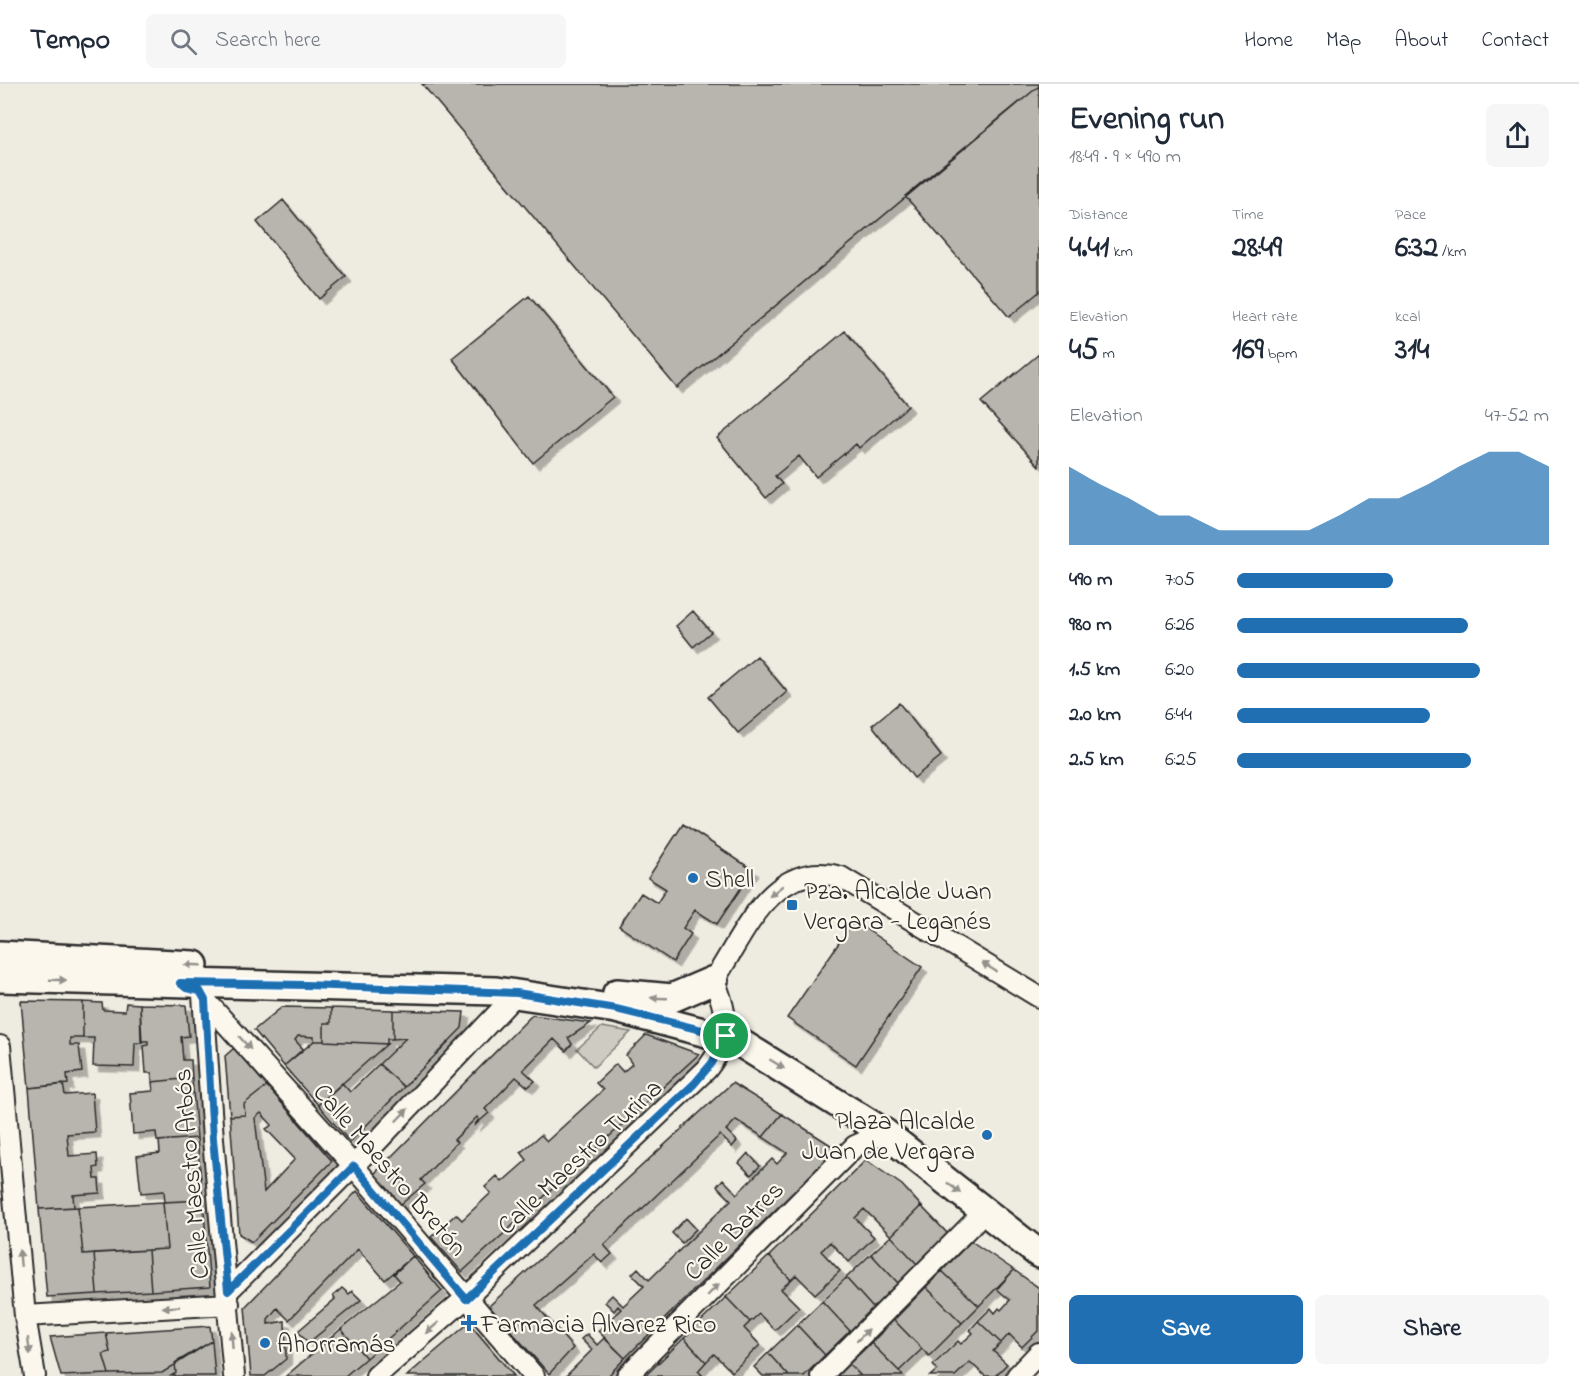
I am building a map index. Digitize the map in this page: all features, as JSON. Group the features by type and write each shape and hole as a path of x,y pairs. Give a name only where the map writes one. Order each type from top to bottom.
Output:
{"street":[{"path":"0,955 140,963 499,975 660,999 681,996 714,980 752,917 769,896 788,882 823,874 841,877 868,891 1039,998"},
{"path":"0,978 306,985 517,993 616,1009 726,1036 776,1064 885,1133 1039,1254"},
{"path":"714,980 722,999 726,1036"},
{"path":"180,983 186,988 200,991 205,1000"},
{"path":"25,1316 228,1297 517,993"},
{"name":"Calle Maestro Bretón","path":"205,1000 354,1166 534,1376"},
{"name":"Calle Maestro Arbós","path":"205,1000 212,1128 234,1376"},
{"name":"Calle Maestro Turina","path":"376,1376 466,1299 694,1084 712,1063 726,1036"},
{"path":"0,1046 25,1316 35,1376"},
{"name":"Calle Batres","path":"627,1376 855,1146 885,1133"},
{"path":"821,1376 984,1212"},
{"path":"1017,1376 1039,1353"}],"shaded area":[{"path":"602,1027 631,1032 594,1067 577,1049"}],"building":[{"path":"422,84 1039,84 1039,86 677,388"},
{"path":"1039,86 1039,292 1009,317 905,196"},
{"path":"283,200 346,277 319,299 257,222"},
{"path":"529,296 613,397 533,463 452,358"},
{"path":"845,331 908,406 859,448 856,444 816,477 799,456 775,476 782,484 766,498 717,438"},
{"path":"1039,354 1039,466 981,402"},
{"path":"693,611 711,632 693,647 676,626"},
{"path":"757,656 787,692 738,733 708,697"},
{"path":"899,703 941,756 914,778 872,725"},
{"path":"683,824 753,870 717,924 695,910 683,928 691,934 673,962 619,926 641,893 657,903 666,889 648,878"},
{"path":"854,921 922,967 856,1065 787,1018"},
{"path":"21,1001 83,1002 83,1038 70,1038 70,1045 79,1045 82,1072 67,1074 68,1084 29,1088"},
{"path":"83,1002 102,1003 103,1010 125,1011 126,1003 140,1004 142,1043 135,1043 134,1067 93,1066 94,1038 83,1038"},
{"path":"140,1004 186,1005 189,1036 181,1037 183,1060 191,1060 192,1078 152,1082 152,1073 146,1073 144,1046 148,1045 148,1041 141,1041"},
{"path":"282,1007 331,1008 331,1023 324,1023 324,1041 314,1041 314,1037 298,1036 295,1040 303,1049 284,1066 254,1030"},
{"path":"331,1008 393,1010 393,1039 387,1039 387,1044 324,1041 324,1023 331,1023"},
{"path":"393,1010 464,1012 462,1028 404,1087 379,1064 406,1038 393,1039"},
{"path":"532,1015 591,1023 568,1038 572,1044 566,1051 554,1039 523,1070 535,1081 528,1087 516,1077 485,1109 489,1113 474,1126 479,1119 477,1117 454,1140 457,1142 421,1180 425,1184 400,1205 374,1174"},
{"path":"646,1035 699,1054 462,1272 431,1237 456,1214 462,1220 491,1193 485,1187 497,1176 502,1182 527,1160 521,1152 541,1135 547,1141 603,1090 596,1083 616,1064 623,1072 632,1064 626,1055"},
{"path":"314,1041 387,1044 318,1105 284,1066"},
{"path":"234,1048 267,1086 244,1104 245,1115 230,1116 225,1056"},
{"path":"379,1064 404,1087 350,1142 318,1105 342,1083 350,1092"},
{"path":"192,1078 197,1138 157,1141 156,1132 133,1134 130,1093 153,1091 152,1082"},
{"path":"732,1083 782,1114 763,1137 736,1120 726,1130 737,1141 732,1147 720,1135 604,1245 612,1254 602,1263 594,1254 536,1305 573,1348 549,1374 489,1306"},
{"path":"63,1084 65,1095 92,1093 95,1132 67,1134 69,1156 97,1154 98,1167 94,1168 95,1179 99,1179 100,1193 73,1195 74,1207 39,1209 29,1088"},
{"path":"267,1086 332,1161 252,1242 239,1234 230,1116 245,1115 244,1104","holes":["261,1113 272,1125 266,1129 295,1159 264,1192 255,1118"]},
{"path":"782,1114 837,1149 625,1358 598,1331 621,1309 618,1306 614,1311 605,1302 612,1295 623,1306 644,1286 632,1274 638,1268 649,1280 731,1200 717,1186 723,1179 737,1194 772,1159 777,1164 787,1153 763,1137"},
{"path":"197,1138 203,1200 165,1202 164,1191 141,1193 137,1156 160,1153 159,1141"},
{"path":"748,1153 760,1166 751,1175 739,1163"},
{"path":"866,1160 902,1185 921,1206 891,1236 864,1209 855,1218 874,1237 849,1262 830,1242 821,1251 840,1271 815,1294 796,1275 791,1280 769,1256"},
{"path":"357,1191 413,1256 385,1280 358,1249 289,1320 277,1308 268,1319 268,1324 285,1321 286,1359 265,1376 251,1376 245,1307"},
{"path":"203,1200 210,1287 151,1291 148,1250 167,1249 163,1202"},
{"path":"163,1202 167,1249 83,1254 78,1207"},
{"path":"921,1206 948,1234 917,1264 891,1236"},
{"path":"78,1207 83,1254 94,1253 97,1294 47,1297 39,1209"},
{"path":"686,1218 696,1229 682,1243 672,1233"},
{"path":"891,1236 917,1264 898,1283 871,1254"},
{"path":"971,1241 1014,1270 979,1306 942,1271"},
{"path":"148,1250 151,1291 97,1294 94,1253"},
{"path":"871,1254 898,1283 873,1308 846,1278"},
{"path":"413,1256 442,1291 366,1358 341,1329 400,1281 394,1274"},
{"path":"769,1256 791,1280 781,1289 799,1307 775,1330 759,1314 750,1322 726,1297"},
{"path":"1014,1270 1039,1288 1039,1330 1022,1347 1009,1334 1001,1343 978,1321 991,1308 995,1313 1010,1300 997,1289"},
{"path":"942,1271 979,1306 962,1323 926,1287"},
{"path":"846,1278 873,1308 850,1331 822,1301"},
{"path":"926,1287 962,1323 929,1356 894,1320"},
{"path":"342,1288 349,1294 352,1291 361,1300 308,1343 298,1331 335,1299 333,1296"},
{"path":"726,1297 750,1322 744,1328 760,1345 732,1372 714,1354 706,1362 684,1338"},
{"path":"822,1301 850,1331 825,1355 797,1325"},
{"path":"894,1320 922,1349 899,1371 871,1343"},
{"path":"978,1321 1001,1343 993,1351 1007,1364 995,1376 985,1376 970,1362 955,1376 930,1376 937,1370 933,1365 958,1341 961,1344 973,1333 970,1330"},
{"path":"469,1323 514,1376 407,1376 424,1361"},
{"path":"797,1325 825,1355 804,1376 789,1376 768,1353"},
{"path":"210,1326 212,1341 162,1373 109,1374 103,1354 110,1352 106,1333"},
{"path":"341,1329 366,1358 345,1376 286,1376"},
{"path":"106,1333 110,1352 103,1354 109,1374 61,1376 50,1337"},
{"path":"587,1334 597,1345 604,1338 625,1358 608,1376 566,1376 592,1350 581,1339"},
{"path":"684,1338 706,1362 698,1371 703,1376 645,1376"},
{"path":"212,1341 215,1376 171,1376 176,1373 175,1363"},
{"path":"871,1343 903,1376 861,1376 849,1364"},
{"path":"768,1353 789,1376 763,1376 754,1367"},
{"path":"849,1364 861,1376 837,1376"}],"place":[{"name":"Shell","path":"693,878"},
{"name":"Pza. Alcalde Juan Vergara - Leganés","path":"792,905"},
{"name":"Plaza Alcalde Juan de Vergara","path":"987,1135"},
{"name":"Farmacia Alvarez Rico","path":"469,1323"},
{"name":"Ahorramás","path":"265,1343"}],"route":[{"path":"180,983 517,993 616,1009 726,1036 723,1046 712,1063 694,1084 466,1299 354,1166 228,1291 213,1139 205,1000 200,991 186,988 180,983"}]}
